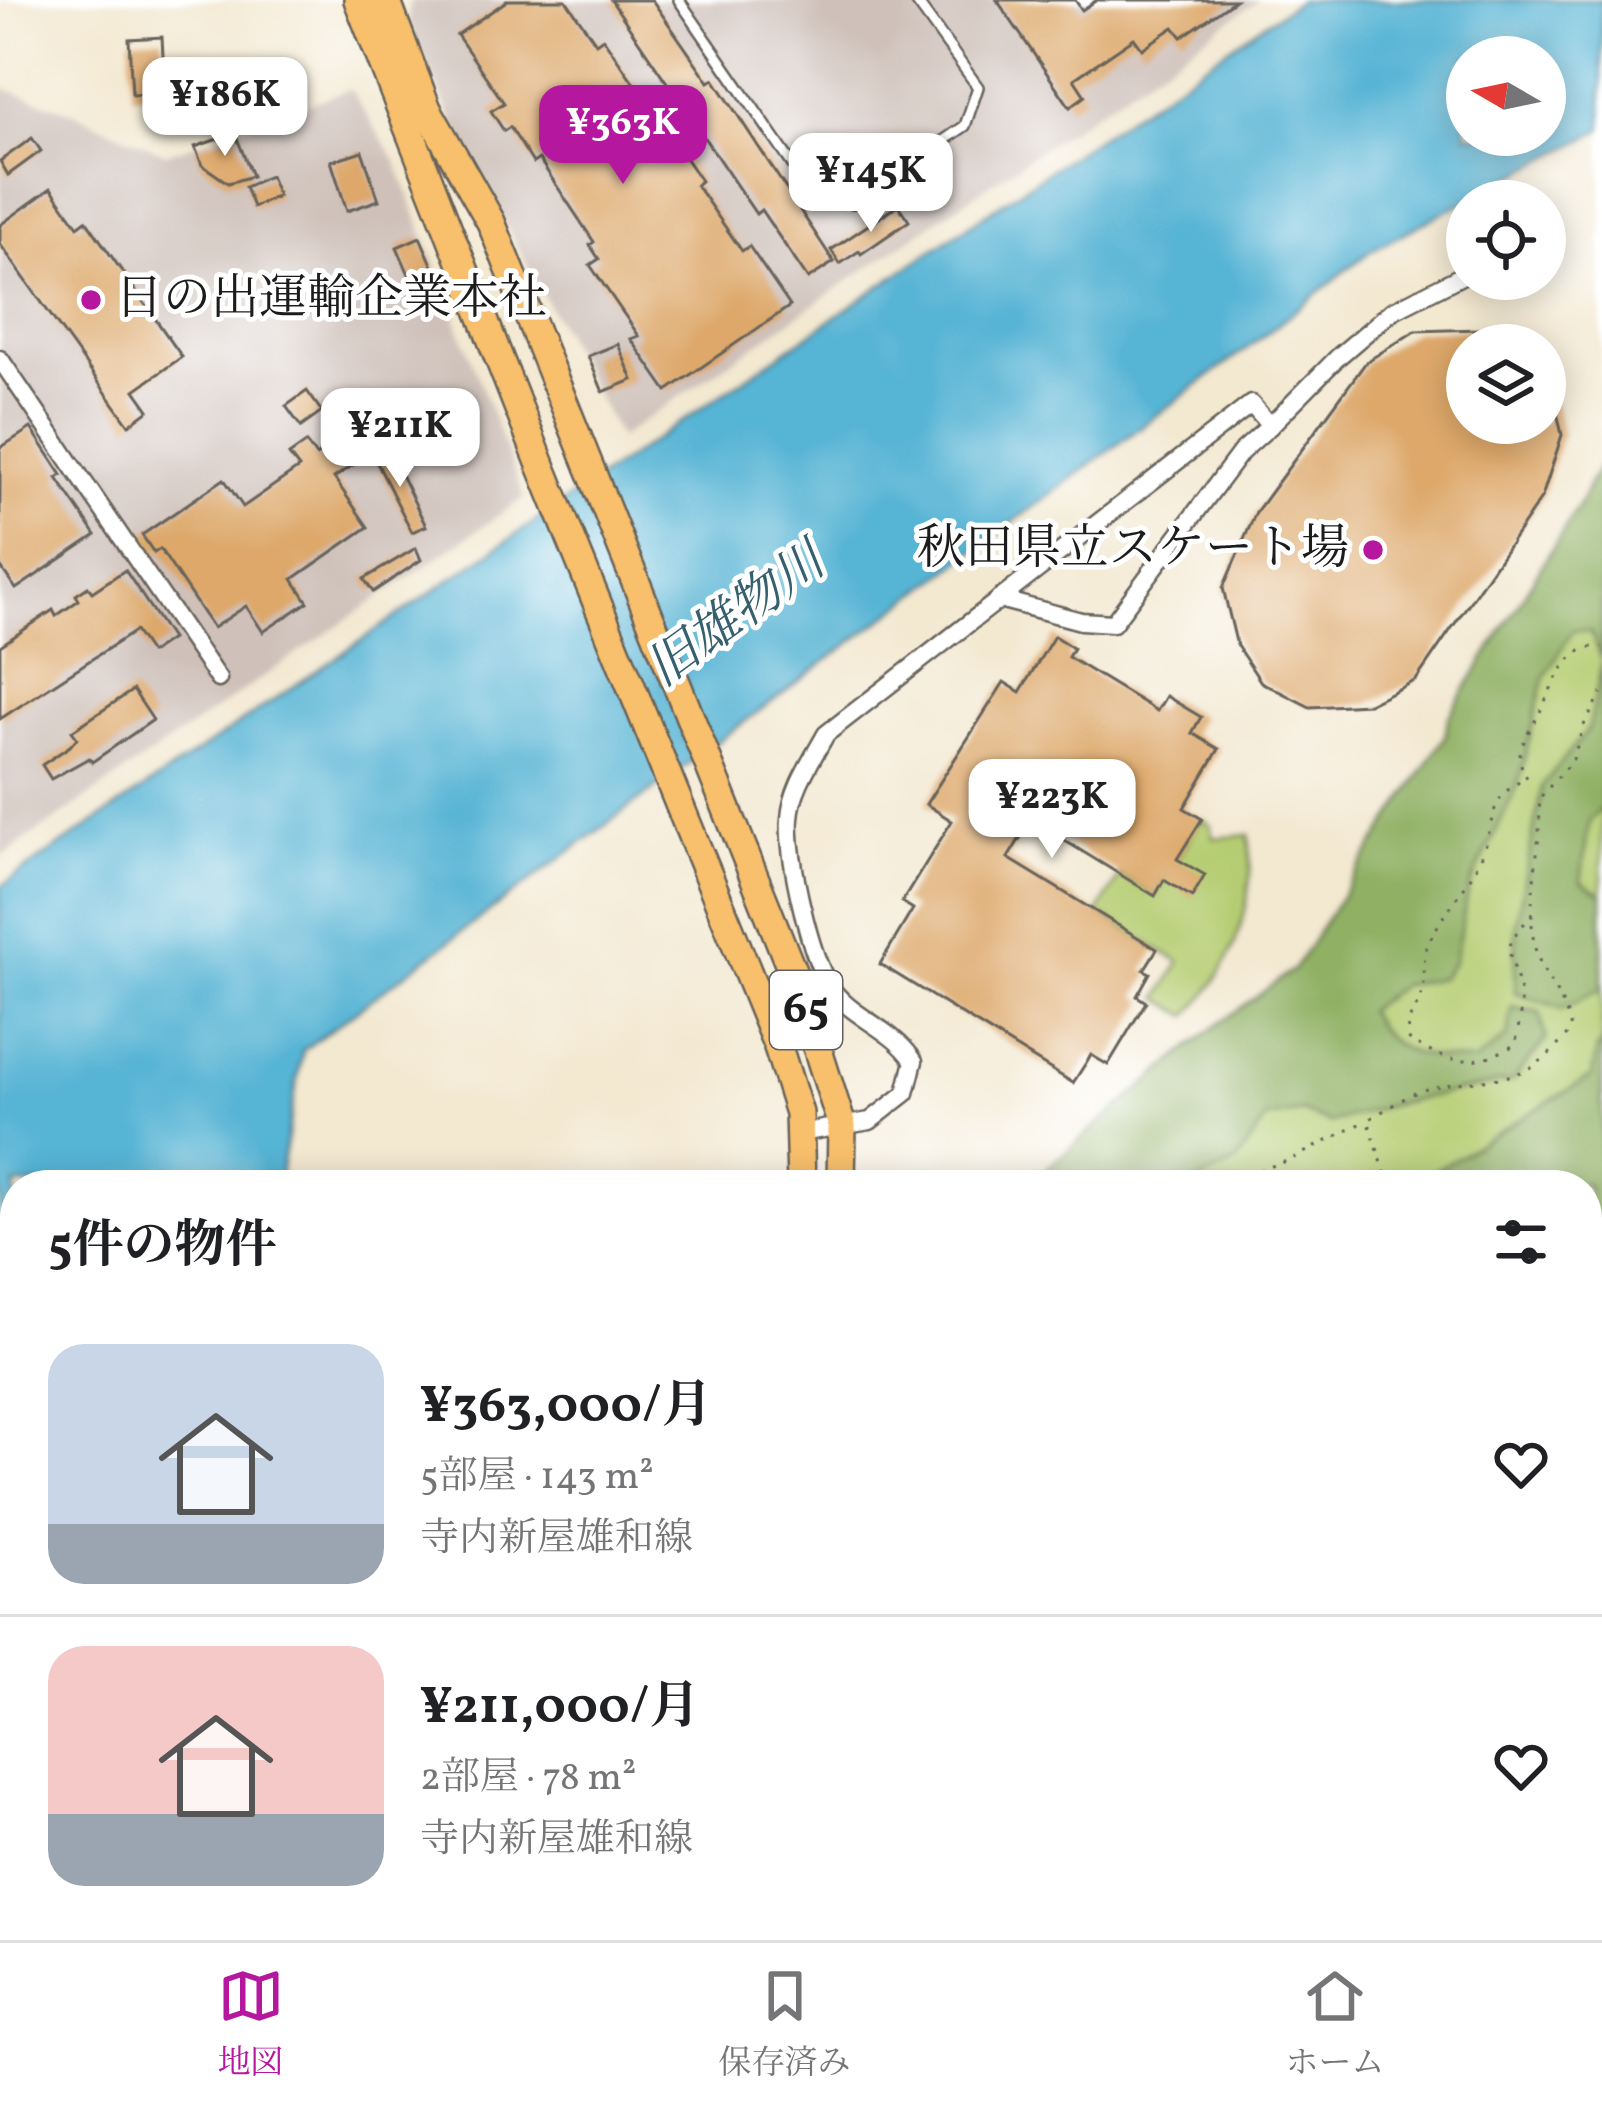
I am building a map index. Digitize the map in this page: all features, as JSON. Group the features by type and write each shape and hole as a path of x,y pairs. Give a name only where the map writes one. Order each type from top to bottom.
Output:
{"main road":[{"name":"65","path":"358,0 778,1047 799,1113 801,1170"},
{"name":"65","path":"386,0 436,128 491,222 802,1000 842,1126 841,1170"}],"street":[{"path":"999,599 1081,621 1112,622 1241,452 1392,311 1446,284"},
{"path":"0,359 218,679"},
{"path":"800,1133 870,1121 905,1093 914,1061 901,1041 832,991 819,962 792,860 790,816 799,782 826,734 1251,404 1270,425"}],"lane":[{"path":"679,0 808,187 853,203 964,126 978,87 915,0"}],"path":[{"path":"1533,914 1511,938 1508,956 1521,999 1516,1044 1498,1054 1451,1061 1408,1039 1407,1018 1420,1000 1422,962 1429,942 1481,858 1490,818 1499,802 1513,785 1527,778 1520,764 1521,749 1558,673 1577,652 1593,645 1602,647"},
{"path":"1260,1170 1290,1160 1424,1089 1504,1079 1532,1069 1571,1030 1538,962 1533,914 1539,799 1573,758 1602,693"},
{"path":"1368,1120 1384,1170"}],"shaded area":[{"path":"410,0 1259,0 619,438 461,141 408,20"},
{"path":"0,87 70,111 166,154 350,89 396,161 524,498 0,858"}],"green space":[{"path":"1602,460 1602,658 1590,632 1573,630 1544,678 1518,785 1469,888 1454,961 1441,978 1400,985 1367,1011 1400,1046 1441,1059 1475,1062 1507,1037 1512,1007 1540,1012 1546,1040 1512,1081 1397,1103 1330,1123 1302,1112 1267,1118 1236,1163 1222,1170 1045,1170 1208,1032 1294,969 1445,736 1448,718"},
{"path":"1602,576 1602,1170 1126,1170 1288,1060"},
{"path":"1602,663 1602,807 1589,821 1581,881 1602,894 1602,988 1563,1009 1515,992 1516,925 1542,786 1589,728"},
{"path":"1202,819 1211,825 1214,838 1249,835 1249,885 1230,955 1188,1016 1159,998 1180,962 1098,913 1120,875 1155,895"},
{"path":"1602,1042 1602,1170 1435,1170 1592,1076"}],"water":[{"name":"旧雄物川","path":"1299,0 1602,0 1602,130 1566,149 1566,36 1446,36 1446,156 1552,156 1506,180 1446,180 1446,211 1370,251 1261,338 303,1050 281,1170 0,1170 0,887"}],"building":[{"path":"508,0 566,0 596,43 603,38 701,181 696,185 742,251 749,246 790,306 667,391 631,339 639,336 590,265 599,259 590,245 594,242 539,159 533,163 510,127 504,131 491,111 504,103 457,35"},
{"path":"611,0 652,0 709,82 714,79 834,262 808,279 761,210 756,214"},
{"path":"997,0 1075,0 1082,10 1097,0 1235,0 1182,37 1174,27 1142,49 1134,38 1074,79 1085,96 1070,107"},
{"path":"162,37 165,93 132,95 129,39"},
{"path":"235,133 252,176 228,183 202,165 195,147"},
{"path":"32,138 41,151 8,175 0,161"},
{"path":"362,151 379,200 347,211 331,161"},
{"path":"270,176 278,196 253,207 245,187"},
{"name":"日の出運輸企業本社","path":"51,188 78,226 86,220 182,357 135,390 149,410 129,425 0,244 0,225"},
{"path":"898,205 909,221 840,264 831,250"},
{"path":"420,237 435,271 412,281 397,247"},
{"name":"秋田県立スケート場","path":"1446,330 1446,444 1559,444 1542,497 1416,680 1368,704 1310,707 1261,682 1237,646 1223,588 1256,512 1366,362 1415,331"},
{"path":"618,344 633,380 603,392 588,356"},
{"path":"307,391 322,412 301,427 286,406"},
{"path":"363,423 379,447 334,478 368,527 293,579 308,602 263,632 246,606 213,628 160,549 154,553 142,535 224,479 243,507 299,468 289,455 306,443 316,456"},
{"path":"31,428 62,475 57,478 96,535 16,589 0,566 0,448"},
{"path":"388,448 426,526 412,532 374,457"},
{"path":"416,548 421,560 373,592 364,579"},
{"path":"125,570 171,639 150,653 135,631 0,719 0,646 53,610 56,616 88,587 92,592"},
{"path":"1054,636 1073,648 1068,657 1157,711 1166,696 1201,717 1192,733 1219,749 1184,808 1202,819 1177,859 1205,875 1192,897 1164,880 1155,896 1031,820 1008,858 1157,949 1144,970 1150,973 1137,996 1146,1002 1108,1065 1091,1055 1073,1083 880,964 913,909 902,902 952,821 926,804 1004,682 1020,692"},
{"path":"133,690 153,720 92,762 89,758 51,779 42,765 70,746 77,738 72,731"}],"place":[{"name":"日の出運輸企業本社","path":"91,300"},
{"name":"秋田県立スケート場","path":"1373,550"}]}
